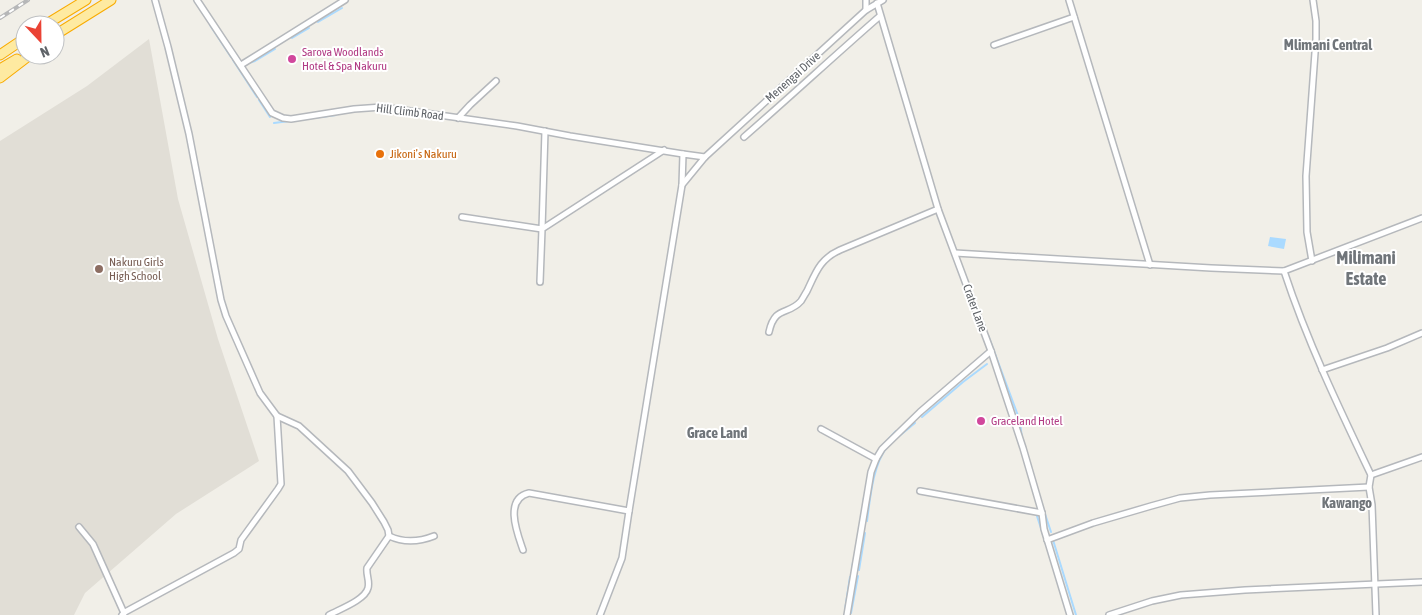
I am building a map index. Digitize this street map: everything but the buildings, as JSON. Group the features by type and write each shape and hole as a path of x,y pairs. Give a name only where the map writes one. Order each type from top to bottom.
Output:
{"highway":[{"path":"61,15 86,0"},
{"path":"65,29 111,0"},
{"path":"1,52 15,43"},
{"path":"0,69 15,60"},
{"path":"0,78 17,65"}],"street":[{"path":"155,0 189,134 221,300 226,316 260,393 277,416 299,426 348,471 372,503 388,530 389,536 367,568 368,590 358,600 329,615"},
{"name":"Hill Climb Road","path":"197,0 272,113 282,118 291,119 376,107 517,126 705,157"},
{"path":"241,65 345,0"},
{"path":"866,0 866,10"},
{"name":"Menengai Drive","path":"682,185 705,157 866,10 883,0"},
{"path":"1069,0 1150,265"},
{"path":"1312,261 1306,232 1306,176 1316,39 1313,0"},
{"name":"Crater Lane","path":"876,3 938,209 991,351 1042,513 1047,540 1070,615"},
{"path":"744,137 880,16"},
{"path":"994,45 1074,17"},
{"path":"458,118 496,81"},
{"path":"540,282 545,131"},
{"path":"462,218 542,229 664,150"},
{"path":"600,615 622,558 682,185 683,154"},
{"path":"770,332 773,318 780,312 796,306 802,301 820,265 826,258 840,250 938,209"},
{"path":"955,253 1284,271 1422,218"},
{"path":"1284,271 1322,370 1371,475 1368,487 1372,505 1376,615"},
{"path":"1322,370 1387,348 1422,333"},
{"path":"847,615 871,472 876,459 882,449 920,412 991,351"},
{"path":"79,527 93,544 123,614 234,553 238,549 241,540 281,484 277,416"},
{"path":"821,429 876,459"},
{"path":"1371,475 1422,457"},
{"path":"1047,540 1162,502 1180,498 1218,494 1368,487"},
{"path":"920,491 1042,513"},
{"path":"523,550 514,521 514,514 518,501 524,494 528,493 629,511"},
{"path":"389,536 396,540 416,542 434,536"},
{"path":"1109,615 1152,601 1181,595 1245,590 1422,582"}],"shaded area":[{"name":"Nakuru Girls High School","path":"149,39 178,199 218,339 259,461 176,514 85,593 74,615 0,615 0,141 87,86"}],"water":[{"path":"1270,237 1286,239 1284,249 1268,246"}],"waterway":[{"path":"318,22 342,8"},
{"path":"210,25 231,57"},
{"path":"292,38 309,28"},
{"path":"249,63 275,49"},
{"path":"233,60 257,97"},
{"path":"259,100 270,117"},
{"path":"274,123 336,115"},
{"path":"988,335 1020,421 1022,439"},
{"path":"922,417 987,364"},
{"path":"898,437 915,423"},
{"path":"876,454 896,431"},
{"path":"867,521 875,472 887,447"},
{"path":"863,506 864,497"},
{"path":"1044,511 1051,532"},
{"path":"1036,513 1049,553"},
{"path":"859,570 865,533"},
{"path":"1053,540 1076,615"},
{"path":"852,572 853,562"},
{"path":"851,613 858,576"},
{"path":"845,610 850,577"}],"railway":[{"path":"0,18 28,0"}],"place":[{"name":"Sarova Woodlands Hotel & Spa Nakuru","path":"292,59"},
{"name":"Jikoni’s Nakuru","path":"380,154"},
{"name":"Nakuru Girls High School","path":"99,269"},
{"name":"Graceland Hotel","path":"981,421"}],"district":[{"name":"Mlimani Central","path":"1328,45"},
{"name":"Milimani Estate","path":"1366,268"},
{"name":"Grace Land","path":"717,433"},
{"name":"Kawango","path":"1347,503"}]}
